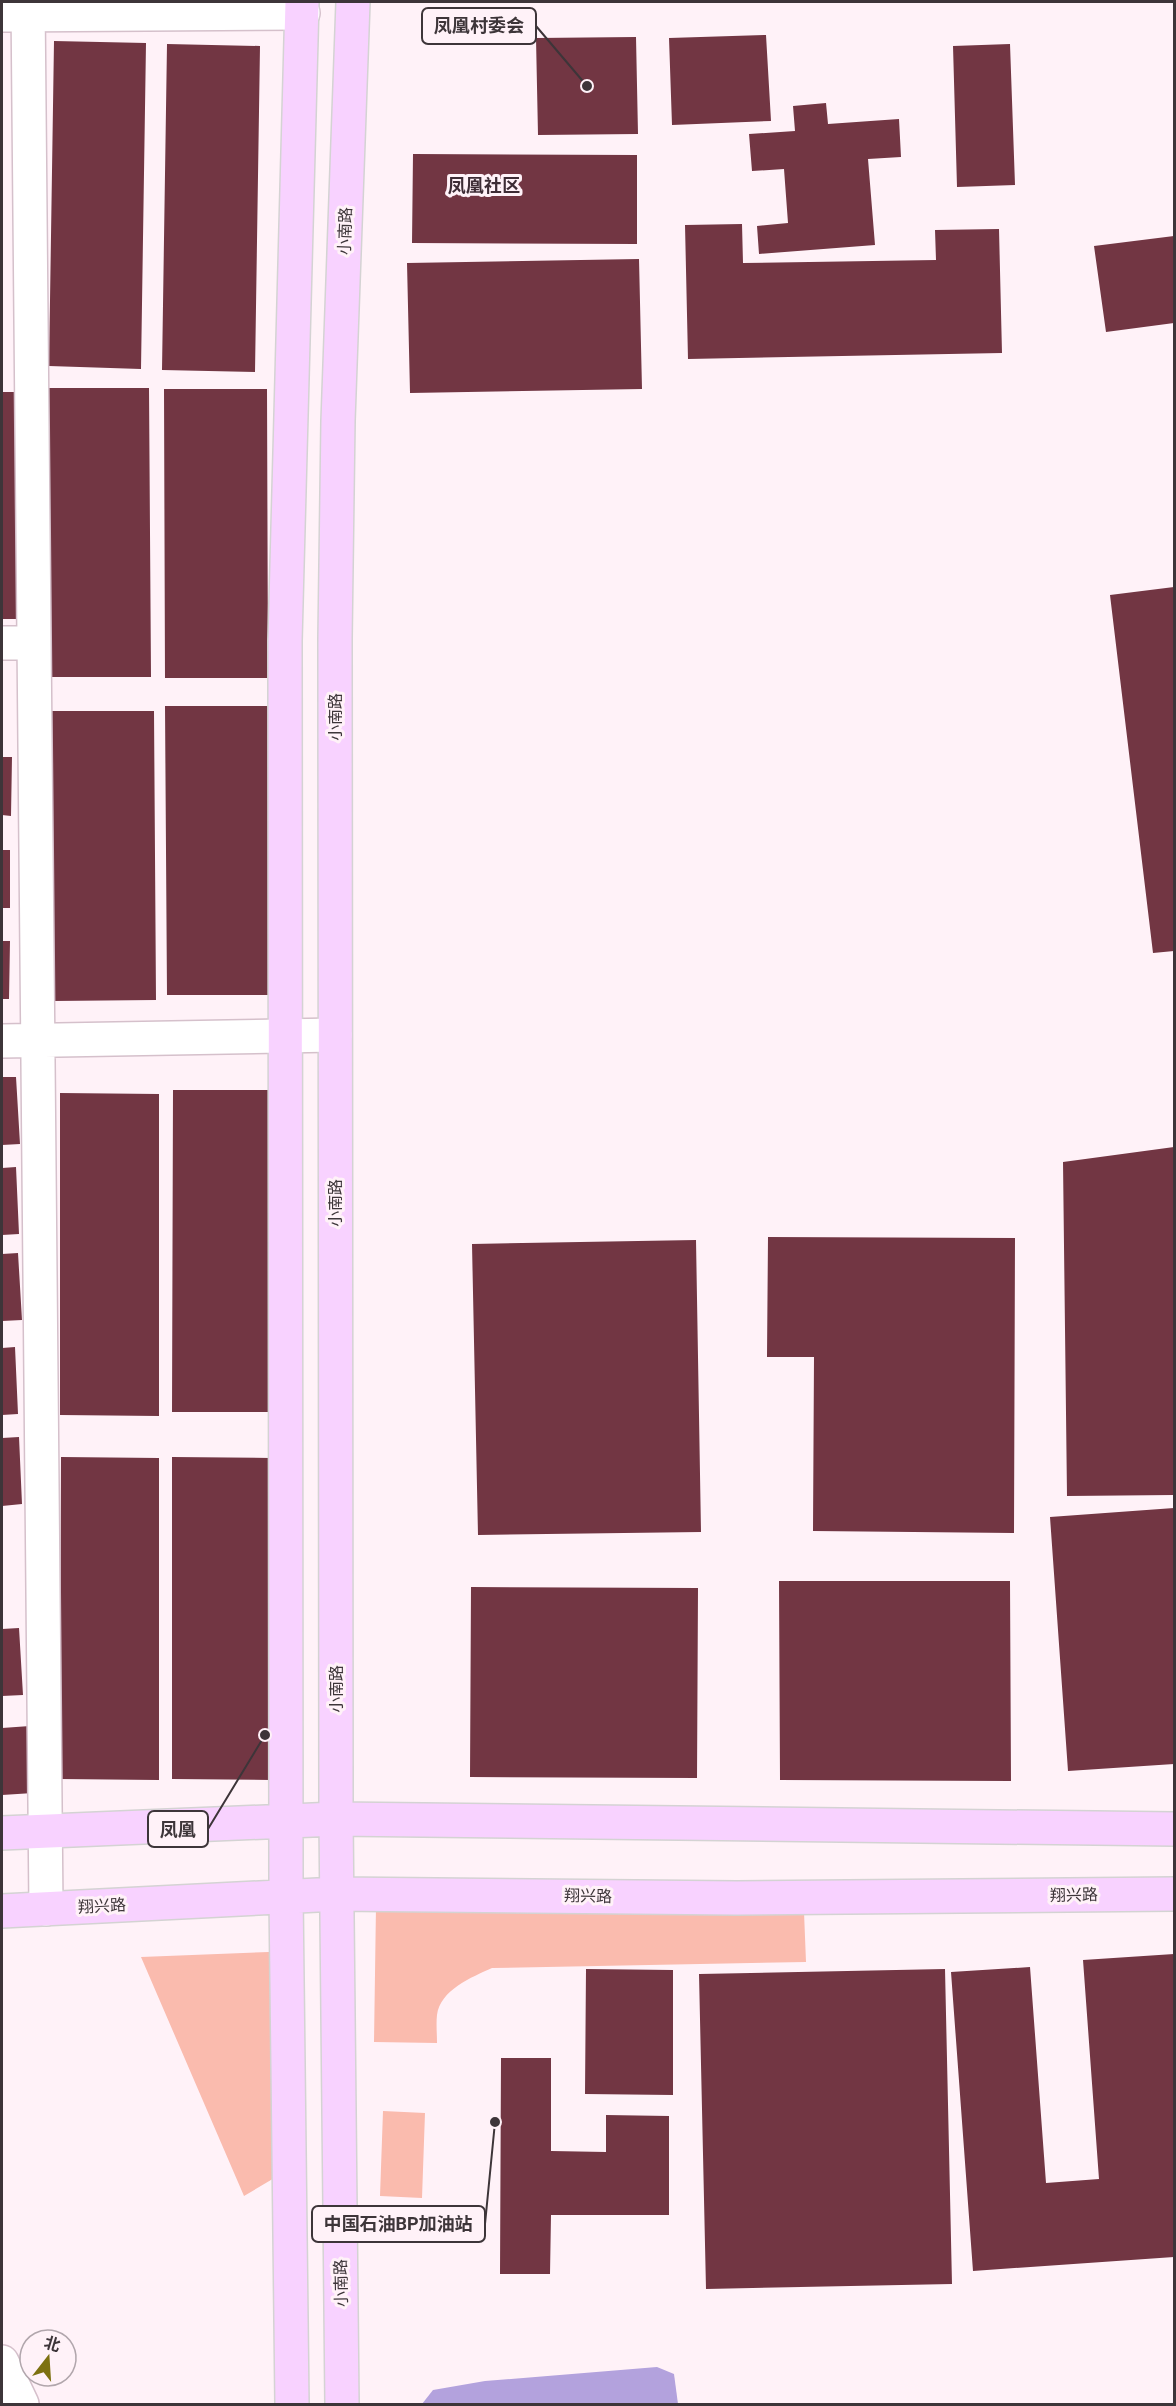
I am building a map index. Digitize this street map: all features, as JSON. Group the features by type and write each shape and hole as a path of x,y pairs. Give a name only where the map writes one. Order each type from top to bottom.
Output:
{"main road":[{"name":"小南路","path":"342,2404 336,1819 335,639 338,421 353,2"},
{"path":"292,2404 286,1895 285,641 303,7"},
{"path":"2,1833 287,1819 1174,1829"},
{"name":"翔兴路","path":"2,1911 337,1894 737,1898 1174,1894"}],"street":[{"path":"46,1909 34,643 19,10 303,7"},
{"path":"2,643 34,643"},
{"path":"2,1041 335,1035"},
{"path":"2,2362 22,2404"}],"shaded area":[{"path":"376,1906 804,1912 806,1962 492,1968 458,1986 444,1998 437,2015 437,2043 374,2042"},
{"path":"269,1952 276,2177 244,2196 141,1957"},
{"path":"383,2111 425,2113 422,2198 380,2196"},
{"path":"657,2367 674,2374 678,2404 422,2404 433,2390 485,2381"}],"building":[{"path":"766,35 771,121 672,125 669,38"},
{"path":"636,37 638,134 538,135 536,38"},
{"path":"54,41 146,43 141,369 49,366"},
{"path":"167,44 260,46 255,372 162,370"},
{"path":"1010,44 1015,185 957,187 953,46"},
{"path":"826,103 828,124 899,119 901,157 868,159 875,245 759,254 757,226 788,223 784,169 752,171 749,134 795,131 793,106"},
{"path":"413,154 637,155 637,244 412,243"},
{"path":"742,224 743,263 936,260 935,230 999,229 1002,353 688,359 685,225"},
{"path":"1174,236 1174,323 1106,332 1094,246"},
{"path":"639,259 642,389 410,393 407,263"},
{"path":"47,388 149,388 151,677 48,677"},
{"path":"164,389 267,389 268,678 165,678"},
{"path":"2,392 17,392 19,619 2,619"},
{"path":"1174,587 1174,951 1153,953 1110,595"},
{"path":"165,706 268,706 270,995 167,995"},
{"path":"52,711 154,711 156,1000 53,1001"},
{"path":"2,757 12,757 11,816 2,815"},
{"path":"2,850 10,850 10,908 2,908"},
{"path":"2,941 10,941 9,999 2,999"},
{"path":"2,1077 16,1077 20,1144 2,1145"},
{"path":"173,1090 271,1090 271,1412 172,1412"},
{"path":"60,1093 159,1094 159,1416 60,1415"},
{"path":"1174,1147 1174,1495 1067,1496 1063,1162"},
{"path":"16,1167 19,1234 2,1235 2,1168"},
{"path":"768,1237 1015,1238 1014,1533 813,1531 814,1357 767,1357"},
{"path":"696,1240 701,1532 478,1535 472,1244"},
{"path":"18,1253 22,1320 2,1321 2,1254"},
{"path":"15,1347 18,1414 2,1415 2,1348"},
{"path":"19,1437 22,1504 2,1506 2,1438"},
{"path":"61,1457 159,1458 159,1780 60,1779"},
{"path":"172,1457 271,1458 271,1780 172,1779"},
{"path":"1174,1508 1174,1764 1068,1771 1050,1517"},
{"path":"779,1581 1010,1581 1011,1781 780,1780"},
{"path":"471,1587 698,1588 697,1778 470,1777"},
{"path":"19,1628 23,1695 2,1696 2,1629"},
{"path":"30,1726 33,1793 2,1795 2,1728"},
{"path":"1174,1954 1174,2257 973,2271 951,1972 1030,1967 1046,2183 1099,2179 1083,1960"},
{"path":"586,1969 673,1970 673,2095 585,2094"},
{"path":"945,1969 952,2284 706,2289 699,1974"},
{"path":"501,2058 551,2058 551,2151 606,2152 606,2115 669,2116 669,2215 551,2215 550,2274 500,2274"}],"place":[{"name":"凤凰村委会","path":"587,86"},
{"name":"凤凰","path":"265,1735"},
{"name":"中国石油BP加油站","path":"495,2122"}],"district":[{"name":"凤凰社区","path":"484,185"}]}
